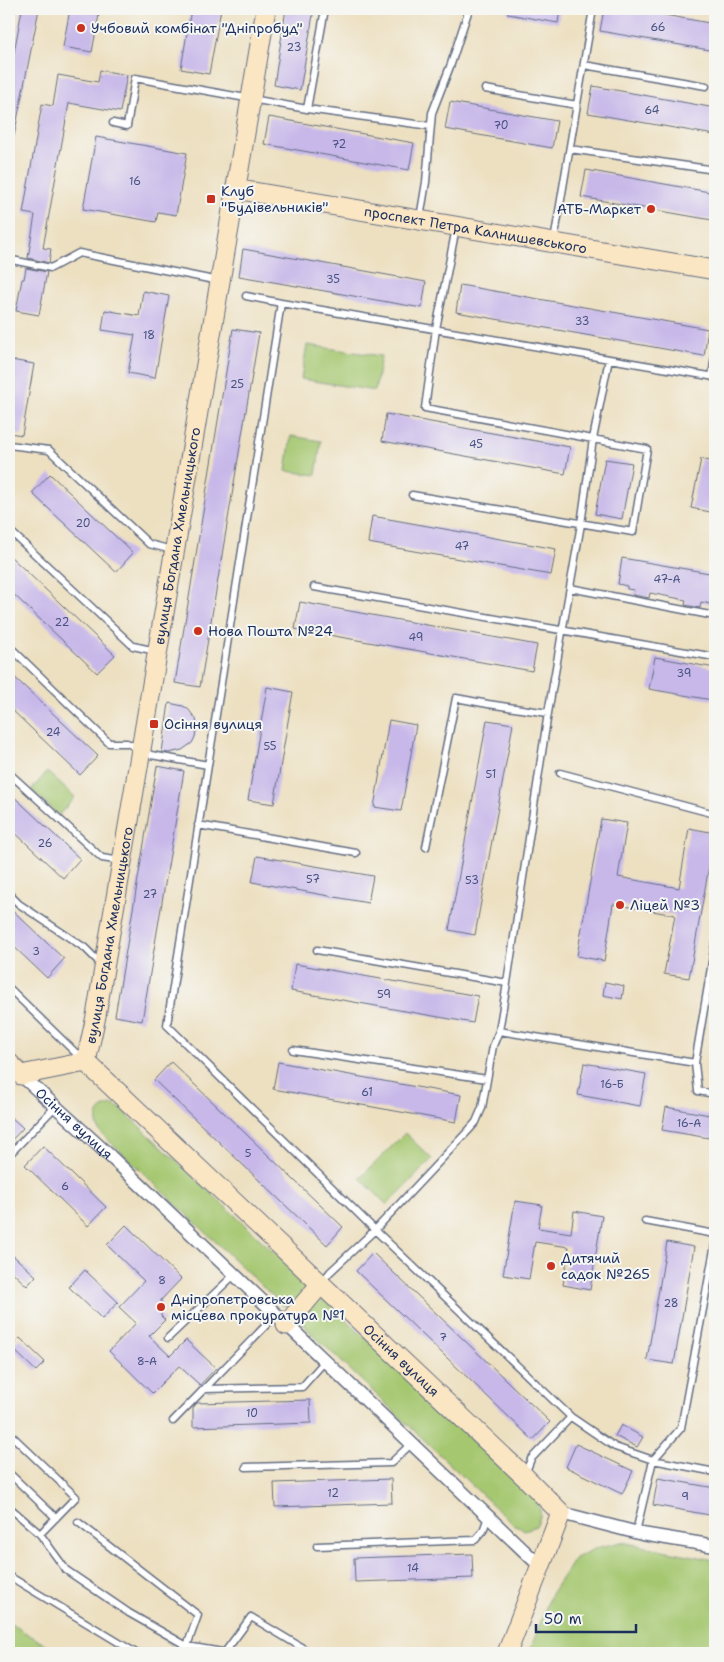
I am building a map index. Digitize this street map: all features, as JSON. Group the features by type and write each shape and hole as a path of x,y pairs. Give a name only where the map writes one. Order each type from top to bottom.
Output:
{"street":[{"name":"вулиця Богдана Хмельницького","path":"86,1062 96,1016 157,651 176,551 266,9"},
{"name":"проспект Петра Калнишевського","path":"235,188 715,270"},
{"name":"Осіння вулиця","path":"15,1069 86,1062 561,1513"},
{"name":"Осіння вулиця","path":"15,1069 110,1156 540,1566"},
{"path":"281,1320 320,1285"},
{"path":"507,1653 561,1513 636,1532 715,1546"}],"lane":[{"path":"307,109 325,9"},
{"path":"420,220 426,182 432,113 469,9"},
{"path":"554,243 594,9"},
{"path":"584,65 706,86"},
{"path":"113,123 127,126 135,78 307,109 430,126"},
{"path":"484,89 578,105"},
{"path":"570,149 715,170"},
{"path":"412,495 633,532 647,449 425,408 436,329 456,226"},
{"path":"9,262 12,260 51,268 79,253 221,281"},
{"path":"246,296 713,377 715,355"},
{"path":"281,302 167,1025 375,1230 571,1417 615,1448 653,1460 715,1472"},
{"path":"320,1285 330,1272 375,1230 476,1122 482,1108 492,1046 498,1031 507,983 548,713 581,524 593,439 609,359"},
{"path":"9,445 49,450 149,544 176,551"},
{"path":"9,530 133,646 157,651"},
{"path":"314,587 715,657"},
{"path":"570,588 715,616"},
{"path":"9,646 109,744 127,743 151,755 208,765"},
{"path":"426,847 456,698 548,713"},
{"path":"9,773 102,858 122,861"},
{"path":"560,773 715,814"},
{"path":"198,825 356,853"},
{"path":"9,894 19,904 85,948 104,967"},
{"path":"715,944 695,1063 698,1092 715,1094"},
{"path":"317,950 507,983"},
{"path":"9,988 86,1062"},
{"path":"498,1031 695,1063"},
{"path":"293,1050 487,1079"},
{"path":"9,1155 55,1107"},
{"path":"645,1221 715,1234"},
{"path":"636,1532 653,1460 681,1428 715,1244"},
{"path":"168,1338 234,1275"},
{"path":"173,1421 204,1389 281,1320"},
{"path":"204,1389 302,1387 325,1361"},
{"path":"524,1476 531,1459 571,1417"},
{"path":"9,1432 76,1497 40,1534"},
{"path":"246,1467 391,1463 412,1444"},
{"path":"9,1473 56,1518"},
{"path":"9,1507 40,1534 66,1570 129,1613 187,1646 227,1652 251,1617 311,1653"},
{"path":"317,1546 475,1540 483,1531 488,1516"},
{"path":"78,1522 198,1615 187,1646"},
{"path":"9,1576 136,1653"}],"green space":[{"path":"307,345 381,356 375,391 301,379"},
{"path":"291,436 321,441 316,475 286,471"},
{"path":"47,772 75,797 59,815 31,790"},
{"path":"113,1105 120,1108 307,1283 308,1287 297,1305 282,1305 100,1132 97,1122 98,1114 103,1108"},
{"path":"405,1133 432,1159 387,1205 360,1178"},
{"path":"320,1300 327,1302 534,1497 540,1511 540,1518 536,1526 525,1530 515,1526 307,1329 302,1321 313,1302"},
{"path":"621,1542 715,1560 715,1653 529,1653 551,1594 575,1558 596,1548"},
{"path":"9,1623 60,1653 9,1653"}],"building":[{"path":"22,9 39,9 14,136 9,136 9,80"},
{"name":"Учбовий комбінат \"Дніпробуд\"","path":"70,9 100,9 92,52 63,47"},
{"path":"191,9 221,9 209,74 181,69"},
{"path":"286,9 314,9 300,90 274,85"},
{"path":"508,9 560,9 558,23 508,14"},
{"path":"604,9 631,9 715,24 715,51 600,31"},
{"path":"100,70 127,75 120,112 69,103 43,248 51,249 49,263 28,258 35,215 23,213 42,104 53,106 58,75 98,82"},
{"path":"593,86 715,108 715,135 588,113"},
{"path":"450,102 557,121 552,148 445,129"},
{"path":"269,117 414,143 409,170 264,144"},
{"path":"96,137 187,153 176,215 158,212 156,222 83,209"},
{"path":"586,170 715,193 712,220 581,197"},
{"path":"243,249 426,282 422,308 239,276"},
{"path":"26,268 47,272 39,315 16,311"},
{"path":"460,285 708,329 704,356 456,312"},
{"path":"143,291 169,296 155,378 128,373 135,335 102,330 105,310 139,316"},
{"path":"233,329 259,333 200,687 175,683"},
{"path":"11,360 34,364 22,435 9,433 9,372"},
{"path":"386,414 570,447 565,474 382,441"},
{"path":"605,459 632,463 622,519 595,514"},
{"path":"701,459 715,462 715,513 691,508"},
{"path":"50,474 133,553 116,572 32,493"},
{"path":"372,516 556,549 551,575 368,543"},
{"path":"9,555 115,655 97,673 9,590"},
{"path":"622,558 715,574 715,605 701,602 700,608 685,605 686,600 650,593 649,598 633,595 634,590 627,589 627,586 618,584"},
{"path":"300,602 537,645 532,671 295,629"},
{"path":"655,657 715,668 712,700 649,689"},
{"path":"9,672 98,756 80,775 9,707"},
{"path":"267,687 293,692 274,804 248,800"},
{"path":"169,703 188,709 196,719 197,725 192,743 182,750 169,753 162,752"},
{"path":"389,720 416,725 401,811 374,807"},
{"path":"487,720 513,724 475,935 449,930"},
{"path":"157,766 184,771 142,1021 115,1016"},
{"path":"9,792 80,859 63,878 9,827"},
{"path":"601,819 627,823 618,877 679,888 689,828 715,833 689,978 664,974 675,915 613,904 604,961 577,956"},
{"path":"257,856 373,876 368,903 252,882"},
{"path":"9,907 64,959 47,978 9,942"},
{"path":"295,964 478,996 473,1023 291,991"},
{"path":"605,982 624,986 622,999 603,995"},
{"path":"171,1062 343,1227 327,1245 154,1080"},
{"path":"278,1062 461,1095 456,1122 273,1089"},
{"path":"584,1063 646,1074 640,1106 578,1095"},
{"path":"666,1107 715,1116 715,1139 662,1130"},
{"path":"9,1115 23,1128 9,1143"},
{"path":"43,1146 106,1207 88,1226 25,1165"},
{"path":"515,1201 542,1205 538,1228 571,1233 574,1211 602,1216 590,1290 563,1285 569,1247 535,1242 529,1279 503,1275"},
{"path":"126,1225 181,1279 161,1300 161,1316 165,1320 149,1336 170,1356 186,1340 216,1368 200,1385 179,1366 152,1393 109,1351 136,1323 119,1307 144,1281 107,1245"},
{"path":"667,1242 694,1247 674,1364 647,1360"},
{"path":"9,1252 36,1276 27,1286 9,1269"},
{"path":"373,1253 550,1422 533,1440 356,1271"},
{"path":"85,1270 118,1302 102,1319 69,1287"},
{"path":"20,1338 45,1362 36,1371 11,1347"},
{"path":"310,1400 311,1423 193,1427 193,1408 197,1403"},
{"path":"621,1425 643,1437 637,1447 615,1436"},
{"path":"576,1444 633,1471 622,1494 566,1467"},
{"path":"658,1478 715,1488 715,1516 653,1505"},
{"path":"391,1479 392,1503 275,1507 274,1483"},
{"path":"472,1554 473,1578 355,1582 354,1558"}],"place":[{"name":"Учбовий комбінат \"Дніпробуд\"","path":"81,28"},
{"name":"Клуб \"Будівельників\"","path":"211,199"},
{"name":"АТБ-Маркет","path":"651,209"},
{"name":"Нова Пошта №24","path":"198,631"},
{"name":"Осіння вулиця","path":"154,724"},
{"name":"Ліцей №3","path":"620,905"},
{"name":"Дитячий садок №265","path":"551,1266"},
{"name":"Дніпропетровська місцева прокуратура №1","path":"161,1307"}]}
